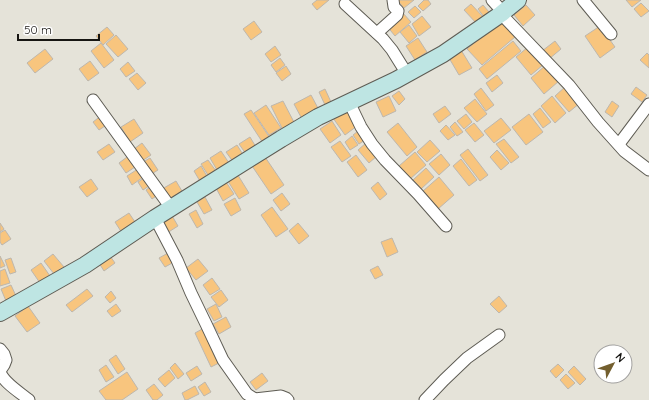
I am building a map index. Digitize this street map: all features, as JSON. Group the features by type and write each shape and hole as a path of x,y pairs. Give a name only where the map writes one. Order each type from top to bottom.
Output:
{"street":[{"path":"377,33 397,15 398,11 394,7 393,0"},
{"path":"492,0 502,13 569,85 598,122 624,151 649,170"},
{"path":"0,313 85,265 155,218 287,135 318,117 407,74 442,54 502,13 518,0"},
{"path":"583,0 611,34"},
{"path":"344,4 377,33 392,50 407,74"},
{"path":"93,100 171,208"},
{"path":"349,102 361,127 372,144 446,226"},
{"path":"619,144 649,104"},
{"path":"155,218 177,260 223,360 247,394 255,399 281,396 288,400"},
{"path":"431,398 444,380 467,358 499,335"},
{"path":"0,349 6,360 0,371 1,375 29,400"}],"building":[{"path":"317,0 329,0 317,10 312,4"},
{"path":"397,0 414,0 404,8"},
{"path":"424,0 428,0 431,4 423,11 418,6"},
{"path":"626,0 641,0 632,7"},
{"path":"641,3 649,11 641,17 634,9"},
{"path":"471,4 485,19 478,25 464,10"},
{"path":"483,5 489,12 484,17 478,9"},
{"path":"526,5 535,15 523,26 514,15"},
{"path":"415,6 421,12 414,18 408,12"},
{"path":"402,12 411,22 395,36 386,25"},
{"path":"422,16 431,27 419,36 412,24"},
{"path":"501,20 515,37 482,65 467,49"},
{"path":"254,21 262,32 251,40 243,29"},
{"path":"409,25 417,36 409,43 400,32"},
{"path":"600,26 615,47 600,58 585,36"},
{"path":"107,27 114,35 103,45 96,36"},
{"path":"116,35 128,49 118,57 106,44"},
{"path":"418,38 427,52 415,60 406,46"},
{"path":"513,41 521,51 487,79 479,69"},
{"path":"555,41 561,49 549,59 542,51"},
{"path":"101,43 114,60 104,68 91,51"},
{"path":"275,46 281,55 271,62 265,54"},
{"path":"528,47 543,65 531,75 516,57"},
{"path":"45,49 53,59 35,73 27,63"},
{"path":"461,50 472,68 459,75 449,58"},
{"path":"647,53 649,55 649,68 640,60"},
{"path":"280,58 285,65 276,72 271,65"},
{"path":"90,61 99,73 88,81 79,69"},
{"path":"128,62 135,71 126,77 120,69"},
{"path":"546,65 559,81 544,94 531,78"},
{"path":"286,66 291,74 282,81 276,73"},
{"path":"137,73 146,83 138,90 129,79"},
{"path":"497,75 503,83 492,92 486,83"},
{"path":"566,86 580,103 569,112 555,96"},
{"path":"636,87 647,95 642,102 631,94"},
{"path":"481,88 494,105 486,111 474,94"},
{"path":"325,89 331,102 325,105 319,92"},
{"path":"399,91 405,99 399,105 392,96"},
{"path":"311,95 319,110 302,119 294,104"},
{"path":"389,96 396,111 383,117 376,102"},
{"path":"552,96 566,113 555,123 541,106"},
{"path":"475,99 487,114 477,122 464,108"},
{"path":"283,101 296,126 284,132 271,106"},
{"path":"612,101 619,106 612,117 605,112"},
{"path":"266,105 281,128 269,135 254,113"},
{"path":"445,106 451,114 439,123 433,114"},
{"path":"540,108 551,122 543,128 533,114"},
{"path":"345,109 357,126 345,135 333,118"},
{"path":"251,110 270,138 263,143 244,114"},
{"path":"466,114 472,122 464,129 457,121"},
{"path":"529,114 543,132 526,145 512,127"},
{"path":"102,115 108,124 99,130 93,122"},
{"path":"501,118 511,130 494,143 484,131"},
{"path":"134,119 143,133 130,142 121,127"},
{"path":"332,121 341,135 330,143 320,129"},
{"path":"455,122 463,132 457,136 450,127"},
{"path":"398,123 417,147 407,156 387,132"},
{"path":"474,123 484,135 475,142 465,130"},
{"path":"446,125 455,135 448,140 440,131"},
{"path":"358,131 365,140 359,144 353,135"},
{"path":"352,136 358,145 350,150 345,142"},
{"path":"250,137 256,147 246,154 239,144"},
{"path":"504,139 519,157 511,163 496,144"},
{"path":"430,140 440,151 427,162 417,152"},
{"path":"340,141 351,156 342,162 331,147"},
{"path":"142,143 151,155 142,161 134,149"},
{"path":"366,143 377,156 369,163 358,150"},
{"path":"109,144 115,152 103,160 97,152"},
{"path":"237,145 244,156 234,163 226,152"},
{"path":"468,149 488,175 480,181 460,155"},
{"path":"497,150 509,163 501,170 490,157"},
{"path":"221,151 229,163 217,170 210,158"},
{"path":"415,152 426,165 410,179 399,166"},
{"path":"131,154 138,165 126,173 119,163"},
{"path":"263,154 284,185 271,194 250,163"},
{"path":"441,154 450,165 439,175 429,164"},
{"path":"356,155 367,170 358,177 347,162"},
{"path":"150,158 158,170 150,175 143,162"},
{"path":"461,159 477,180 469,186 453,166"},
{"path":"208,160 216,171 208,175 201,164"},
{"path":"201,166 208,178 201,183 194,171"},
{"path":"141,167 146,175 132,185 127,176"},
{"path":"426,168 434,177 421,189 413,180"},
{"path":"236,172 249,193 239,199 226,178"},
{"path":"147,176 152,184 143,190 138,182"},
{"path":"439,177 454,195 438,209 423,191"},
{"path":"91,179 98,189 87,197 79,187"},
{"path":"176,181 182,191 168,200 162,189"},
{"path":"226,182 234,194 223,201 216,188"},
{"path":"378,182 387,194 380,200 371,188"},
{"path":"153,185 159,194 152,199 146,190"},
{"path":"282,193 290,204 281,211 273,200"},
{"path":"205,197 212,210 204,214 197,202"},
{"path":"235,198 241,210 231,216 224,204"},
{"path":"272,207 288,229 276,237 261,215"},
{"path":"196,210 203,224 197,228 189,214"},
{"path":"129,213 137,225 122,233 115,222"},
{"path":"171,214 178,226 167,233 160,221"},
{"path":"0,223 4,229 0,232"},
{"path":"298,223 309,236 299,244 289,231"},
{"path":"5,230 11,239 2,245 0,242 0,233"},
{"path":"392,238 398,252 387,257 381,242"},
{"path":"168,253 174,262 165,267 159,258"},
{"path":"53,254 64,267 54,274 44,261"},
{"path":"0,256 5,266 0,268"},
{"path":"110,256 115,263 104,271 99,263"},
{"path":"11,258 16,272 10,274 5,260"},
{"path":"198,259 208,271 196,280 186,268"},
{"path":"41,263 50,276 40,283 31,270"},
{"path":"378,266 383,275 375,279 370,270"},
{"path":"5,269 10,283 0,286 0,271"},
{"path":"212,278 220,289 210,295 203,285"},
{"path":"11,285 16,296 6,301 1,289"},
{"path":"87,289 93,296 72,312 66,305"},
{"path":"221,290 228,300 219,307 211,297"},
{"path":"111,291 116,298 110,303 105,297"},
{"path":"499,296 507,306 499,313 490,304"},
{"path":"116,304 121,311 112,317 107,311"},
{"path":"216,304 222,317 214,321 207,309"},
{"path":"28,306 40,323 27,332 15,316"},
{"path":"226,317 231,327 219,334 213,324"},
{"path":"204,328 221,362 211,367 195,333"},
{"path":"116,355 125,369 118,374 109,360"},
{"path":"175,363 184,374 178,379 170,368"},
{"path":"558,364 564,370 556,378 550,371"},
{"path":"106,365 114,377 106,382 99,370"},
{"path":"197,366 202,374 191,381 186,373"},
{"path":"574,366 586,379 580,385 568,372"},
{"path":"169,370 175,378 165,387 158,379"},
{"path":"127,372 138,389 122,400 106,400 99,391"},
{"path":"262,373 268,381 256,390 250,382"},
{"path":"566,374 575,383 568,389 560,380"},
{"path":"205,382 211,392 204,396 198,387"},
{"path":"154,384 163,395 157,400 153,400 146,390"},
{"path":"195,386 199,394 185,400 182,393"}]}
